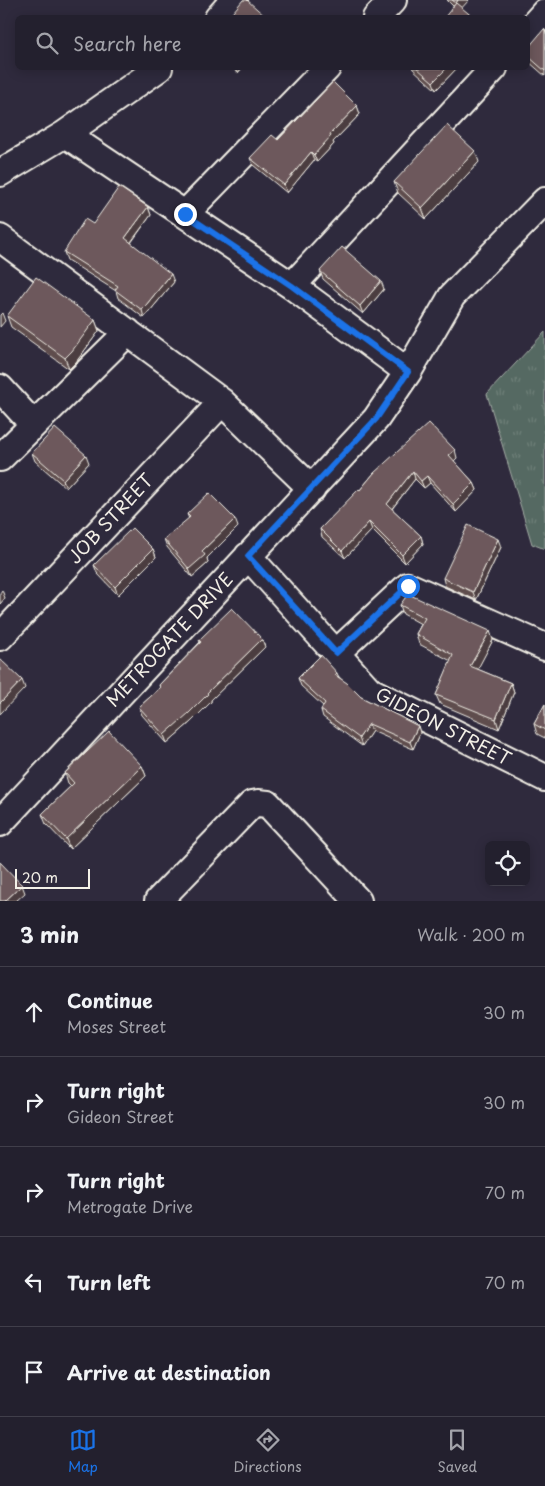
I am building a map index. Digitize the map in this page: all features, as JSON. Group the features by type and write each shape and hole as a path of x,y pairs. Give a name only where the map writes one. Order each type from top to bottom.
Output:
{"street":[{"path":"221,15 234,0"},
{"path":"379,15 392,0"},
{"path":"530,29 545,12"},
{"path":"0,173 65,134 156,70"},
{"path":"185,214 325,70"},
{"path":"292,286 492,70"},
{"path":"65,134 292,286 408,372"},
{"name":"METROGATE DRIVE","path":"0,823 376,419 408,372 452,296 545,201"},
{"path":"0,238 222,402 312,489"},
{"path":"0,458 128,332"},
{"path":"0,388 33,424"},
{"name":"JOB STREET","path":"0,637 222,402"},
{"name":"GIDEON STREET","path":"248,556 370,691 545,778"},
{"path":"336,653 408,586 545,647"},
{"path":"158,901 252,804 258,803 268,804 358,901"}],"green space":[{"path":"545,332 545,549 532,544 487,394"}],"building":[{"path":"243,0 247,0 264,15 230,15"},
{"path":"456,3 470,15 446,15"},
{"path":"544,29 545,71 530,58 530,46"},
{"path":"419,70 445,70 433,82"},
{"path":"333,82 357,106 330,134 331,136 314,155 311,152 284,185 250,158 272,135 278,140"},
{"path":"447,125 475,151 422,208 394,182"},
{"path":"119,187 148,207 125,238 171,274 142,310 115,290 118,286 64,252 85,219 93,224"},
{"path":"342,247 381,281 360,306 320,271"},
{"path":"36,277 95,320 65,358 7,316"},
{"path":"429,423 455,450 449,455 474,483 453,504 427,476 421,481 413,471 387,504 421,536 402,555 369,522 342,551 320,529 360,490 374,473"},
{"path":"55,428 86,455 63,480 32,453"},
{"path":"209,493 235,519 202,551 205,555 189,569 164,539 190,517 187,514"},
{"path":"468,525 498,539 473,592 443,578"},
{"path":"132,528 153,549 115,587 94,565"},
{"path":"408,594 490,631 470,666 511,683 496,719 436,695 453,655 416,634 425,618 400,605"},
{"path":"232,608 262,639 189,713 164,735 139,707 161,687 159,685 201,642 199,640"},
{"path":"321,655 337,673 335,675 347,683 361,697 418,726 410,742 369,724 359,738 321,710 325,703 298,678"},
{"path":"0,659 22,680 0,703"},
{"path":"545,704 545,730 534,724"},
{"path":"109,731 142,766 66,839 42,814 74,783 65,773"},
{"path":"0,862 22,885 5,901 0,901"}],"route":[{"path":"185,214 292,286 408,372 376,419 248,556 336,653 408,586"}]}
